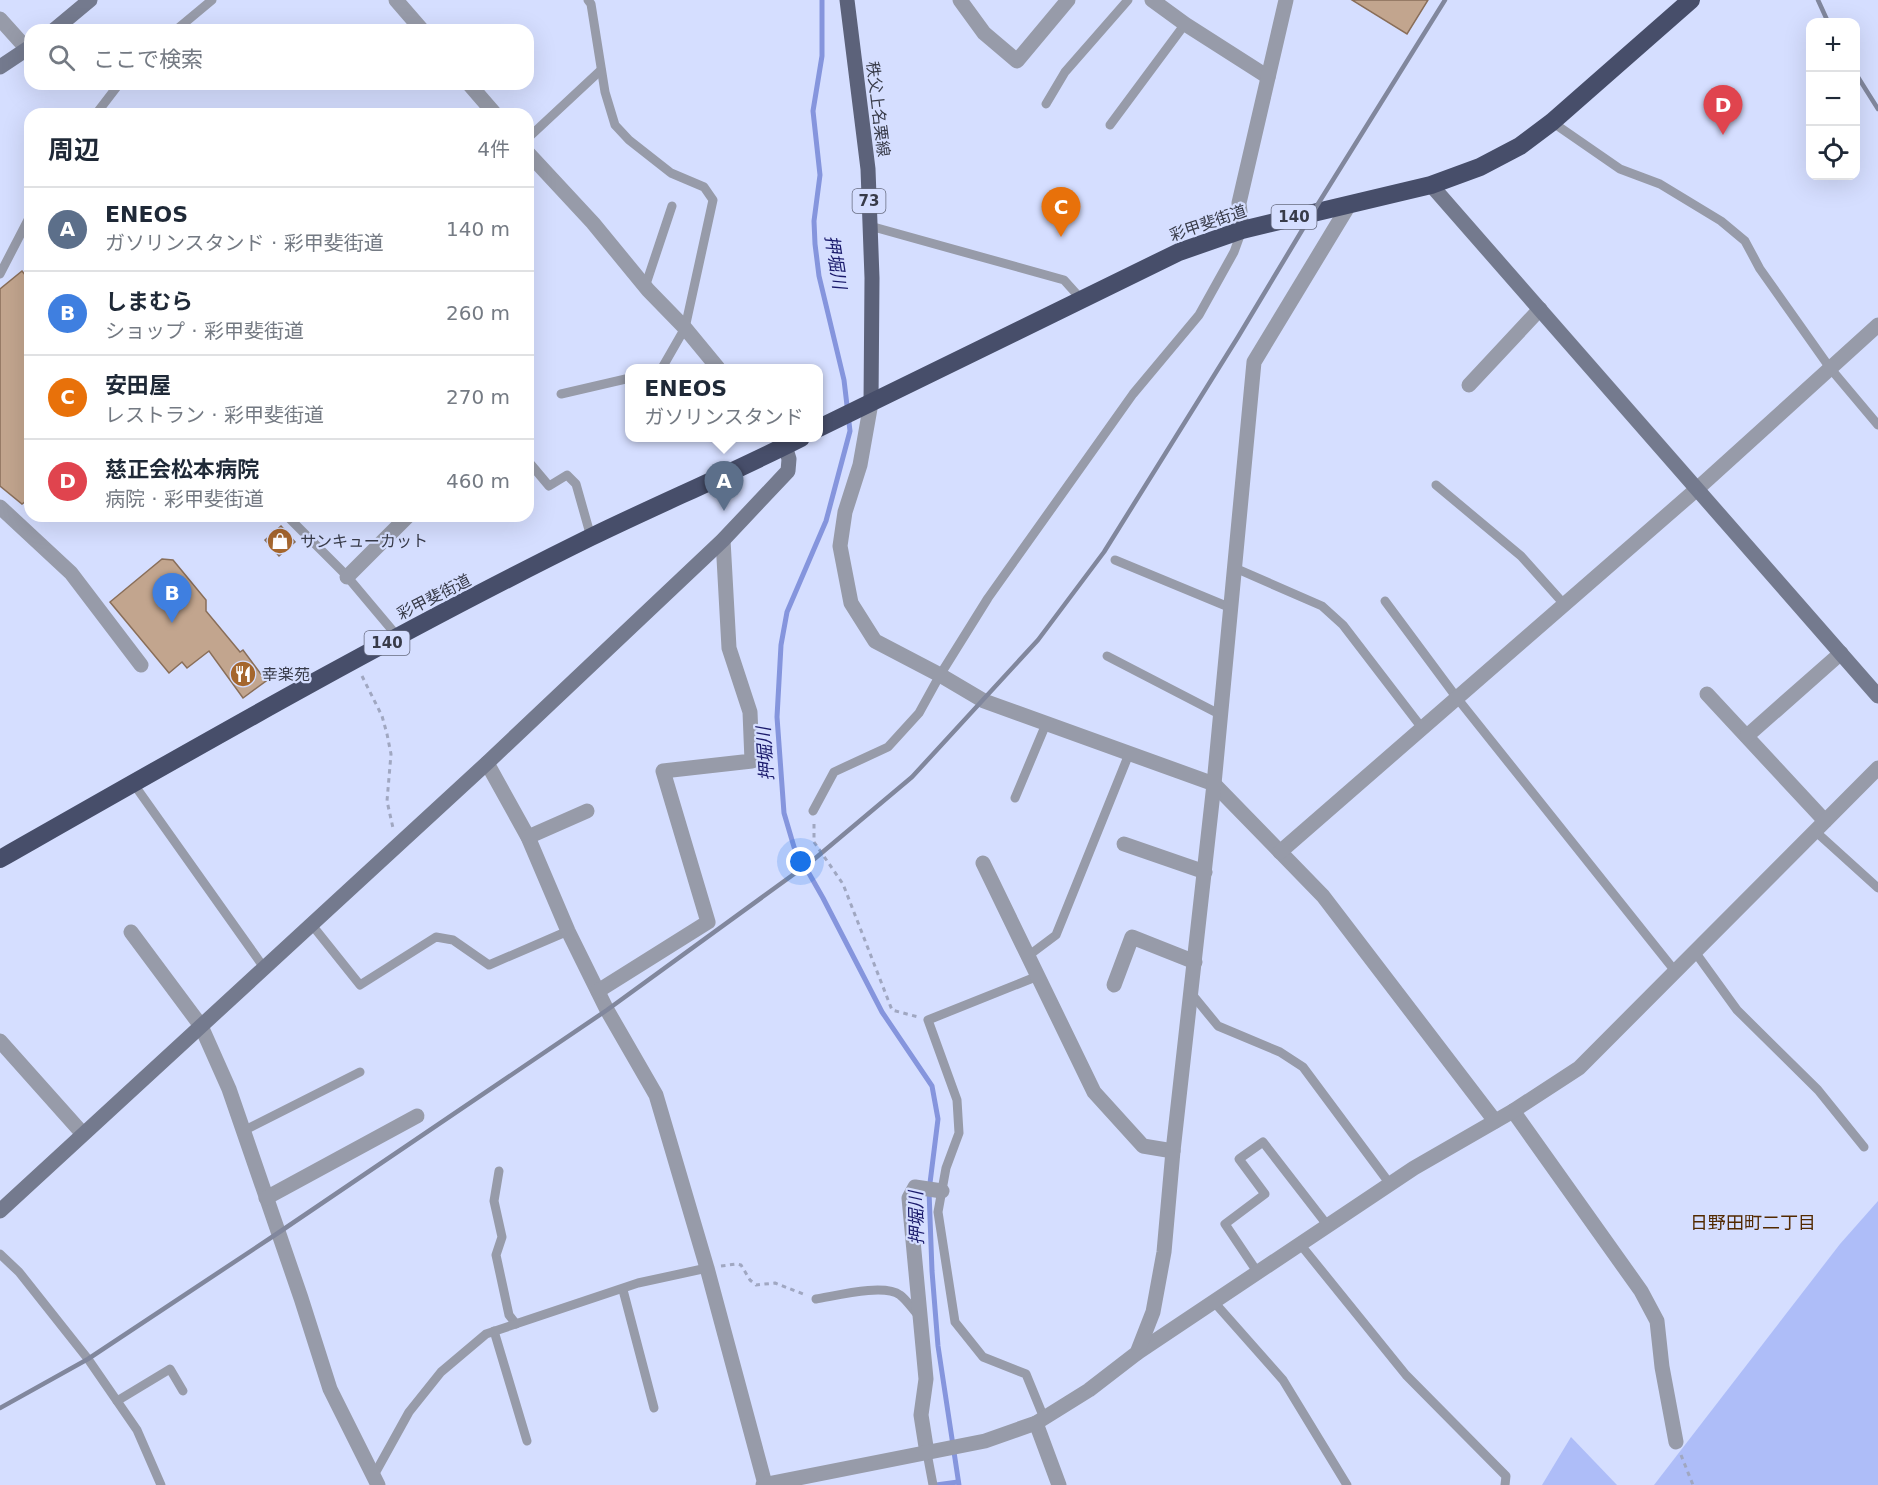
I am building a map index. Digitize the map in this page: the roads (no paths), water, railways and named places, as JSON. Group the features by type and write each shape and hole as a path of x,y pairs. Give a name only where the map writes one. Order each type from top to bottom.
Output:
{"highway":[{"name":"彩甲斐街道","path":"823,426 1179,252 1242,230 1431,185 1480,167 1520,146 1552,122 1691,0"},
{"name":"彩甲斐街道","path":"0,859 398,637 591,537 784,442"}],"main road":[{"name":"秩父上名栗線","path":"846,0 868,169 872,278 871,403"}],"street":[{"path":"61,24 90,0"},
{"path":"396,0 417,24"},
{"path":"960,0 984,33 1017,62 1068,0"},
{"path":"1152,0 1268,77"},
{"path":"1242,230 1239,202 1286,0"},
{"path":"0,19 24,44"},
{"path":"0,67 24,51"},
{"path":"474,90 490,108"},
{"path":"534,160 593,224 645,287 685,328 714,364"},
{"path":"1431,185 1878,696"},
{"path":"1137,1353 1153,1312 1164,1252 1221,716 1254,362 1349,205"},
{"path":"1469,385 1540,309"},
{"path":"1280,852 1697,489 1878,325"},
{"path":"871,403 860,465 844,512 840,546 852,603 875,641 984,701 1214,784 1323,896 1495,1121"},
{"path":"0,1211 487,763 723,540 788,471 788,442"},
{"path":"0,507 71,573 141,665"},
{"path":"347,577 402,522"},
{"path":"598,991 708,922 663,771 752,761 750,712 729,648 723,540"},
{"path":"1747,736 1841,653"},
{"path":"1707,694 1747,736 1820,826"},
{"path":"487,763 528,837 568,931 607,1010 656,1095 707,1268 764,1485 985,1441 1040,1420 1089,1390 1137,1353 1390,1184 1513,1111 1579,1068 1878,768"},
{"path":"528,837 587,811"},
{"path":"1124,844 1205,872"},
{"path":"983,863 1094,1092 1143,1146 1173,1151"},
{"path":"131,932 201,1026 229,1089 330,1389 375,1481"},
{"path":"1114,985 1132,937 1195,962"},
{"path":"0,1041 83,1134"},
{"path":"1513,1111 1641,1291 1657,1321 1662,1367 1676,1442"},
{"path":"266,1198 417,1116"},
{"path":"927,1453 921,1415 926,1379 909,1198 915,1187 941,1191"},
{"path":"1040,1420 1059,1485"}],"lane":[{"path":"183,24 212,0"},
{"path":"588,0 591,4 605,92 615,124 629,140 671,173 704,187 713,200 685,328 665,364"},
{"path":"1046,104 1065,72 1128,0"},
{"path":"1110,125 1185,24"},
{"path":"534,132 601,70"},
{"path":"101,108 114,90"},
{"path":"1552,122 1620,169 1660,184 1721,221 1745,241 1760,269 1830,368 1878,425"},
{"path":"645,287 672,206"},
{"path":"870,226 1064,280 1082,300"},
{"path":"0,273 24,227"},
{"path":"813,811 834,772 888,747 919,713 988,598 1126,404 1199,315 1234,252 1242,230"},
{"path":"561,394 625,379"},
{"path":"534,468 549,486 567,475 576,484 591,537"},
{"path":"1436,485 1521,556 1564,604"},
{"path":"293,522 347,577 398,637"},
{"path":"1115,560 1231,609"},
{"path":"1235,568 1322,606 1344,625 1422,728"},
{"path":"1385,601 1457,698 1675,971"},
{"path":"1107,656 1221,716"},
{"path":"1015,798 1046,724"},
{"path":"1028,956 1056,935 1129,754"},
{"path":"133,783 265,969"},
{"path":"1820,826 1878,888"},
{"path":"312,925 360,985 435,937 453,940 489,965 568,931"},
{"path":"1695,952 1737,1010 1818,1090 1864,1147"},
{"path":"1038,976 928,1020 957,1100 959,1132 946,1168 938,1212 955,1322 983,1358 1026,1374 1040,1420"},
{"path":"1191,993 1218,1026 1280,1052 1303,1068 1390,1184"},
{"path":"243,1131 360,1072"},
{"path":"1258,1273 1225,1224 1265,1194 1239,1159 1263,1142 1328,1226"},
{"path":"499,1172 494,1201 502,1237 496,1255 509,1315 516,1324"},
{"path":"1300,1244 1406,1375 1506,1476 1505,1485"},
{"path":"0,1254 19,1272 88,1359 137,1430 161,1485"},
{"path":"375,1481 409,1412 441,1372 486,1334 623,1290 638,1283 707,1268"},
{"path":"623,1290 654,1408"},
{"path":"816,1299 877,1290 888,1291 899,1294 920,1317"},
{"path":"1214,1302 1283,1380 1347,1485"},
{"path":"494,1331 527,1441"},
{"path":"117,1401 170,1369 183,1391"},
{"path":"927,1453 933,1485"}],"waterway":[{"name":"押堀川","path":"822,0 822,56 813,111 820,175 814,221 815,244 819,276 844,380 850,431 826,521 787,612 781,645 777,717 784,813 794,847 882,1012 932,1086 938,1119 929,1191 932,1271 938,1346 959,1485"},
{"path":"936,1485 958,1482"}],"railway":[{"path":"0,1408 88,1359 607,1010 812,861 912,777 1038,640 1104,552 1445,0"},
{"path":"1818,0 1826,18"},
{"path":"1860,80 1878,109"}],"place":[{"name":"慈正会松本病院","path":"1723,135"},
{"name":"安田屋","path":"1061,237"},
{"name":"ENEOS","path":"724,511"},
{"name":"サンキューカット","path":"280,541"},
{"name":"しまむら","path":"172,623"},
{"name":"幸楽苑","path":"243,674"}],"district":[{"name":"日野田町二丁目","path":"1753,1222"}]}
